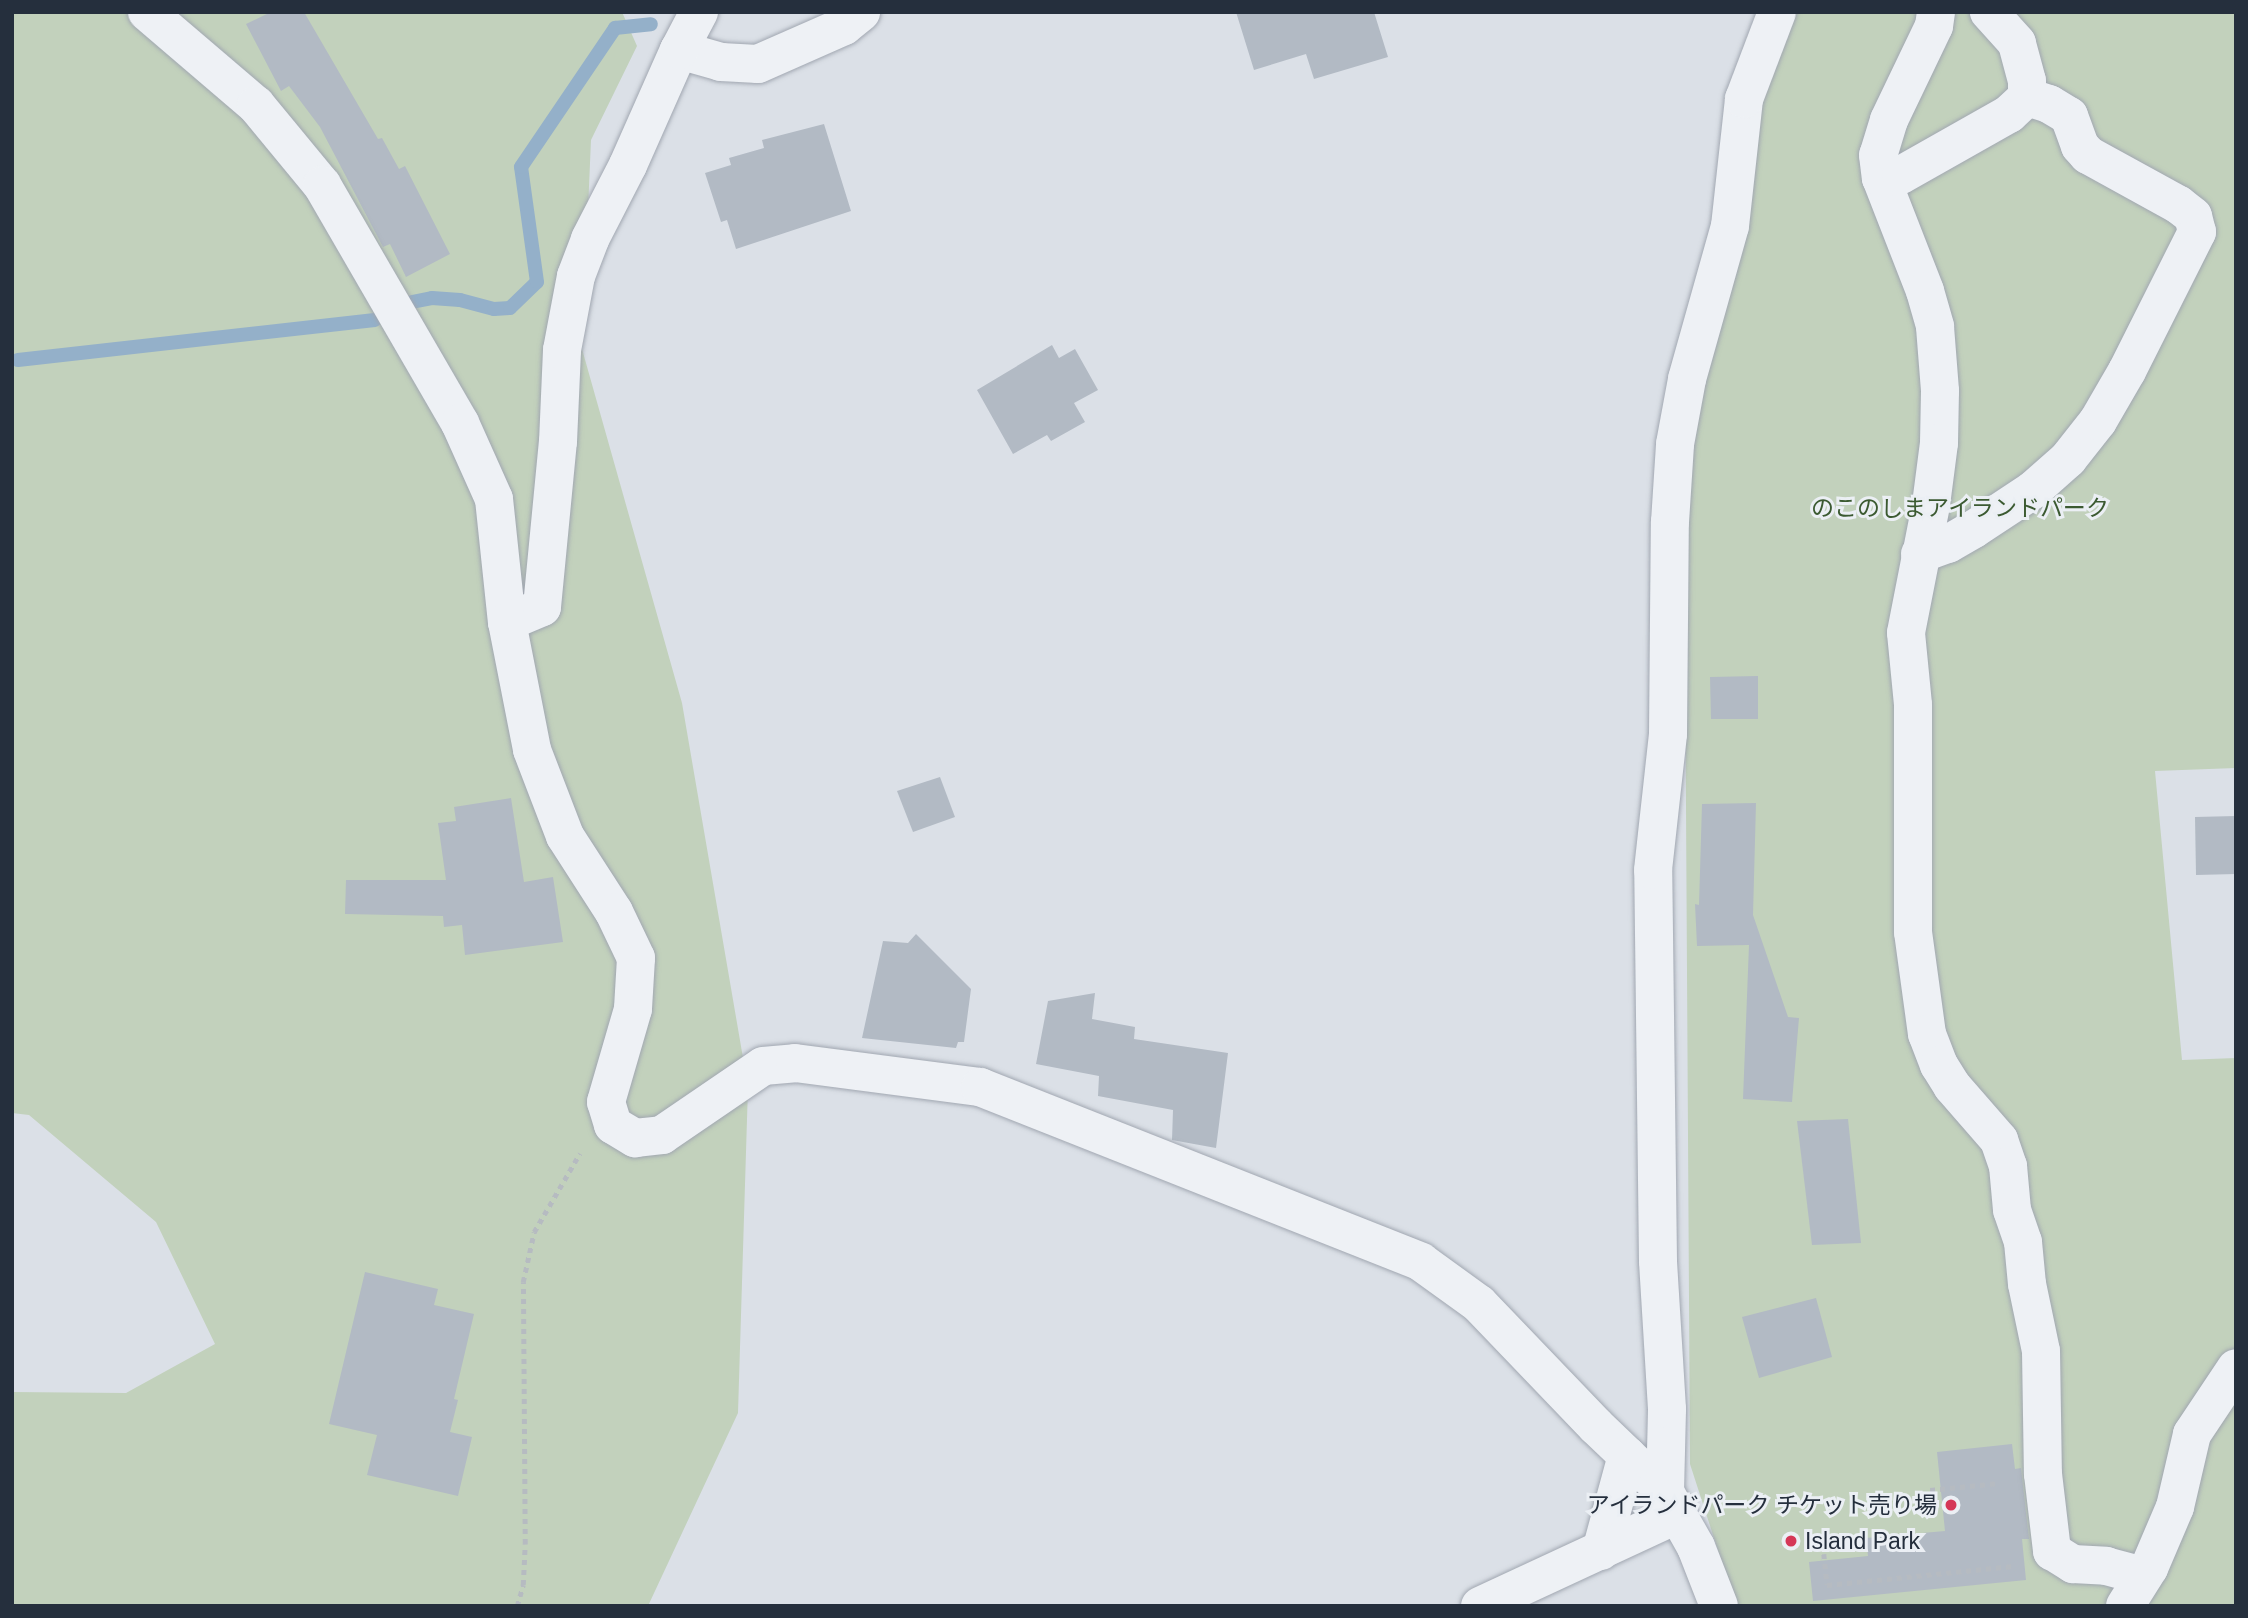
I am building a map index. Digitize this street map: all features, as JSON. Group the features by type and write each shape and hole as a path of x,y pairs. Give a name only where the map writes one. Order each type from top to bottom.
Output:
{"street":[{"path":"146,12 256,104 322,185 460,423 494,499 507,622 532,750 565,836 614,912 636,958 633,1009 606,1102 613,1125 635,1138 662,1135 763,1066 795,1063 980,1087 1421,1262 1479,1304 1671,1503 1696,1547 1719,1606"},
{"path":"507,622 542,607 558,442 562,350 576,276 590,239 628,165 679,50 699,12"},
{"path":"679,50 721,62 758,64 844,26 861,12"},
{"path":"1671,1503 1658,1261 1653,870 1668,734 1670,522 1675,444 1687,379 1730,226 1744,99 1777,12"},
{"path":"1936,12 1934,26 1889,120 1878,155 1881,178 1925,290 1934,327 1940,391 1939,443 1906,633 1913,705 1913,932 1927,1034 1939,1065 1952,1086 1999,1140 2008,1166 2012,1210 2023,1242 2027,1283 2041,1351 2044,1479 2052,1551 2073,1564 2106,1566 2134,1591 2175,1507 2192,1434 2236,1368"},
{"path":"1881,178 1901,175 2009,114 2027,97 2027,81 2017,43 1989,12"},
{"path":"1920,554 1975,530 2033,490 2068,459 2098,421 2127,371 2197,232 2193,216 2179,205 2088,155 2080,146 2068,116 2049,104 2027,97"},
{"path":"1601,1551 1627,1455"},
{"path":"1480,1606 1601,1551 1671,1503"}],"path":[{"path":"517,1606 523,1585 525,1544 523,1282 534,1232 567,1181 606,1102"},
{"path":"1930,1490 2044,1479"},
{"path":"1824,1554 1827,1585 2032,1564 2052,1551"}],"green space":[{"path":"12,12 622,12 637,46 591,140 582,349 682,703 748,1087 738,1413 648,1606 12,1606 12,1392 126,1393 215,1344 156,1222 29,1115 12,1113"},
{"name":"のこのしまアイランドパーク","path":"1790,12 2236,12 2236,768 2155,771 2182,1060 2236,1058 2236,1606 1736,1606 1690,1464 1684,479 1751,115"}],"building":[{"path":"271,12 304,12 378,139 382,138 399,169 405,166 450,254 406,277 390,244 383,247 320,127 289,86 281,91 246,24"},
{"path":"1236,12 1374,12 1388,57 1314,79 1306,54 1254,70"},
{"path":"824,124 851,211 736,249 727,220 721,222 705,173 731,165 729,158 764,148 762,140"},
{"path":"1052,345 1059,358 1075,349 1098,390 1074,403 1085,422 1051,441 1047,435 1013,454 977,390"},
{"path":"1758,676 1758,719 1711,719 1710,677"},
{"path":"940,777 955,817 913,832 897,791"},
{"path":"511,798 524,882 553,877 563,942 465,955 462,925 444,927 443,916 345,914 346,880 446,880 438,823 456,821 454,807"},
{"path":"1756,803 1753,915 1788,1017 1799,1018 1792,1102 1743,1099 1749,945 1697,946 1695,904 1699,905 1702,804"},
{"path":"2236,816 2236,874 2196,875 2195,817"},
{"path":"916,934 971,989 964,1042 958,1042 956,1048 862,1038 883,941 908,943"},
{"path":"1095,993 1092,1019 1135,1027 1134,1039 1228,1053 1216,1148 1172,1140 1173,1110 1098,1096 1099,1076 1036,1064 1048,1001"},
{"path":"1848,1119 1861,1243 1812,1245 1797,1121"},
{"path":"365,1272 438,1289 434,1305 474,1314 454,1399 458,1400 450,1432 472,1437 458,1496 367,1475 377,1435 329,1424"},
{"path":"1816,1298 1832,1357 1759,1378 1742,1317"},
{"path":"2012,1444 2015,1469 2021,1468 2029,1539 2022,1539 2026,1580 1813,1601 1809,1562 1868,1556 1866,1538 1945,1531 1937,1452"}],"waterway":[{"path":"412,302 432,298 460,300 494,309 510,308 537,282 521,167 615,28 651,24"},
{"path":"18,360 375,320"}],"place":[{"name":"アイランドパーク チケット売り場","path":"1951,1505"},
{"name":"Island Park","path":"1791,1541"}]}
